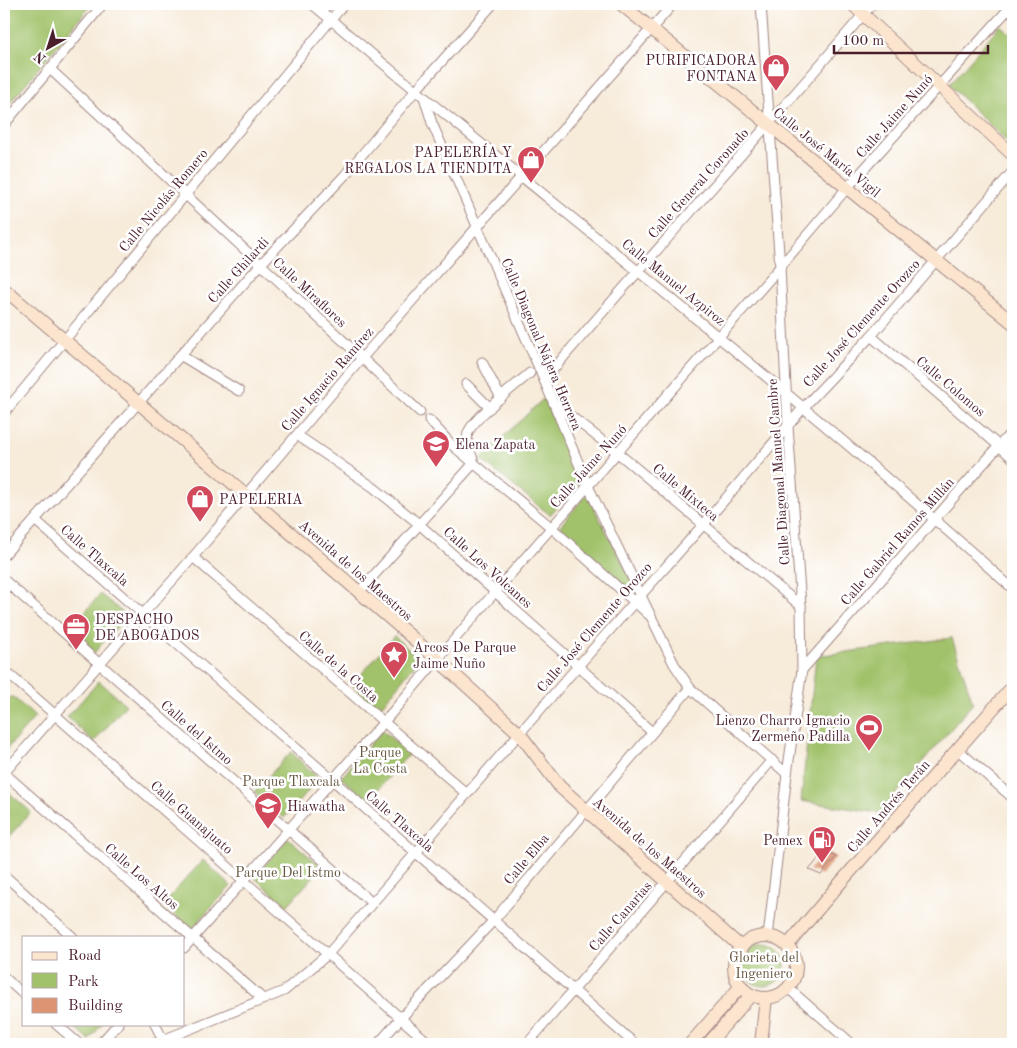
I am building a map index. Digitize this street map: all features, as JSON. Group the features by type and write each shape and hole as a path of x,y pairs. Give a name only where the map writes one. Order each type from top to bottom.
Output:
{"street":[{"path":"4,125 103,4"},
{"name":"Calle Manuel Azpiroz","path":"312,4 804,407 935,518 1013,589"},
{"name":"Calle Nicolás Romero","path":"4,414 344,4"},
{"name":"Calle Ghilardi","path":"4,555 261,264 345,175 416,90 493,4"},
{"name":"Calle José María Vigil","path":"621,4 1013,323"},
{"name":"Calle Ignacio Ramírez","path":"4,773 193,557 521,175 673,4"},
{"name":"Calle Diagonal Manuel Cambre","path":"760,4 780,268 788,427 801,606 802,670 787,774 768,937"},
{"path":"852,4 1013,155"},
{"name":"Calle General Coronado","path":"544,380 872,4"},
{"name":"Calle Jaime Nunó","path":"185,947 383,723 848,188 1013,4"},
{"name":"Calle Miraflores","path":"50,69 420,412"},
{"name":"Calle Diagonal Nájera Herrera","path":"424,97 432,123 588,486 674,664 690,688 787,774"},
{"name":"Calle José Clemente Orozco","path":"153,1044 165,1042 284,991 328,954 804,407 871,336 1013,171"},
{"name":"Avenida de los Maestros","path":"4,288 359,592 520,734 560,788 742,948"},
{"name":"Calle Colomos","path":"871,336 1013,458"},
{"path":"180,355 239,391"},
{"path":"482,362 500,398"},
{"path":"474,463 467,441 472,427 500,398 530,373"},
{"path":"466,384 490,408"},
{"name":"Calle Mixteca","path":"552,402 618,453 801,606"},
{"path":"429,420 452,444 552,528 651,617"},
{"name":"Calle Gabriel Ramos Millán","path":"802,670 1013,430"},
{"name":"Calle Los Volcanes","path":"297,435 373,487 419,524 652,732"},
{"path":"359,592 474,463"},
{"name":"Calle Tlaxcala","path":"34,520 635,1044"},
{"name":"Calle de la Costa","path":"193,557 467,794"},
{"name":"Calle del Istmo","path":"4,580 372,903"},
{"name":"Calle Guanajuato","path":"4,670 430,1044"},
{"name":"Calle Andrés Terán","path":"787,946 1013,686"},
{"name":"Calle Elba","path":"378,1044 494,920 690,688"},
{"path":"957,749 1013,798"},
{"name":"Calle Canarias","path":"527,1044 772,760"},
{"name":"Calle Los Altos","path":"4,773 263,999"},
{"path":"4,875 72,936"},
{"path":"768,937 775,938 787,946 795,960 796,968 795,976 788,988 777,996 766,998 751,995 741,986 735,973 735,966 736,959 742,948 754,939 768,937"},
{"path":"4,977 22,993"},
{"path":"690,1044 741,986"},
{"path":"788,988 852,1044"},
{"path":"708,1044 751,995"},
{"path":"761,1044 766,998"},
{"path":"58,1026 79,1044"},
{"path":"100,1044 116,1026"},
{"path":"156,1026 165,1042"}],"green space":[{"path":"4,4 92,4 4,110"},
{"path":"1000,25 1013,36 1013,148 949,85"},
{"path":"544,398 580,482 550,515 480,459"},
{"path":"587,494 638,593 635,596 560,526"},
{"path":"100,594 127,616 94,653 69,631"},
{"path":"394,636 419,659 379,709 352,685"},
{"name":"Lienzo Charro Ignacio Zermeño Padilla","path":"952,638 973,703 880,813 801,801 816,656"},
{"path":"99,681 126,705 94,742 67,717"},
{"path":"12,696 35,717 4,752 4,705"},
{"name":"Parque La Costa","path":"382,730 409,754 369,800 341,778"},
{"name":"Parque Tlaxcala","path":"291,752 319,779 284,818 254,792"},
{"path":"6,790 31,812 4,842 4,792"},
{"name":"Parque Del Istmo","path":"288,838 322,867 287,906 254,877"},
{"path":"203,860 231,886 191,930 163,904"},
{"name":"Glorieta del Ingeniero","path":"768,944 776,947 782,953 785,965 782,977 776,983 760,986 752,983 746,977 743,961 746,953 752,947"},
{"path":"73,1026 100,1026 89,1040"}],"building":[{"name":"Pemex","path":"825,851 836,857 821,875 809,870"}],"place":[{"name":"PURIFICADORA FONTANA","path":"776,92"},
{"name":"PAPELERÍA Y REGALOS LA TIENDITA","path":"531,184"},
{"name":"Elena Zapata","path":"436,468"},
{"name":"PAPELERIA","path":"200,523"},
{"name":"DESPACHO DE ABOGADOS","path":"76,651"},
{"name":"Arcos De Parque Jaime Nuño","path":"394,679"},
{"name":"Lienzo Charro Ignacio Zermeño Padilla","path":"869,752"},
{"name":"Hiawatha","path":"268,830"},
{"name":"Pemex","path":"822,864"}]}
